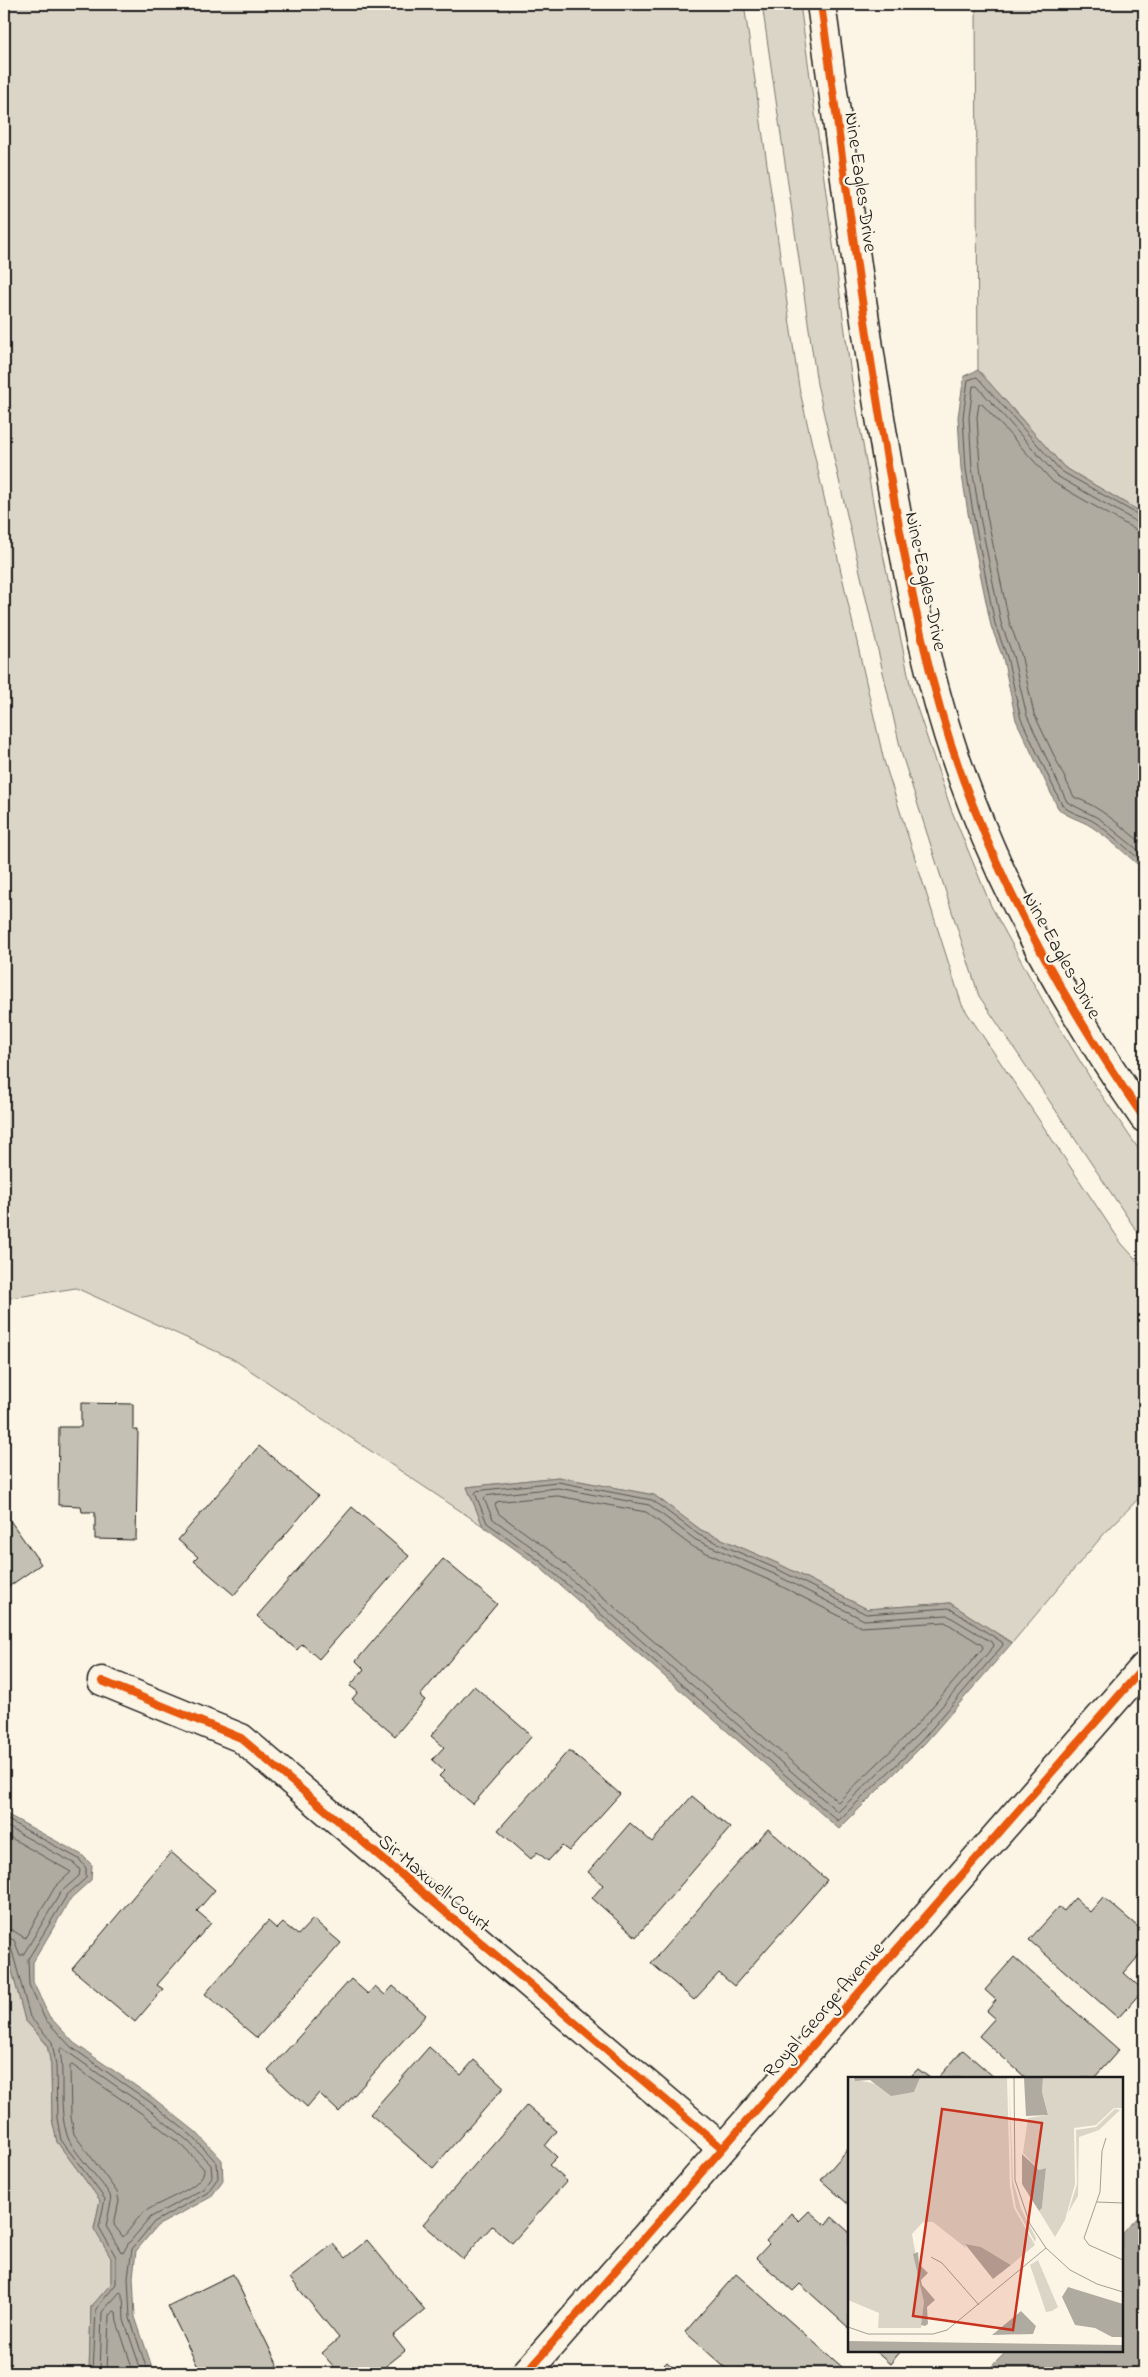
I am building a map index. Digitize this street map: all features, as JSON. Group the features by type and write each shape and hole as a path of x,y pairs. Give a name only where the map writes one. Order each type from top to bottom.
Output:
{"street":[{"name":"Nine Eagles Drive","path":"821,4 873,378 899,525 932,684 971,802 1011,896 1060,986 1111,1071 1144,1118"},
{"name":"Royal George Avenue","path":"526,2373 1144,1668"},
{"name":"Sir Maxwell Court","path":"102,1681 241,1738 722,2148"}],"shaded area":[{"path":"4,4 744,4 799,387 884,761 962,1005 1122,1244 1144,1268 1144,1493 1103,1535 1012,1643 950,1603 867,1609 779,1564 701,1530 654,1495 558,1477 467,1487 483,1526 233,1359 76,1288 4,1299"},
{"path":"762,4 800,4 852,382 878,530 912,693 951,809 991,906 1042,999 1094,1084 1144,1157 1144,1240 979,996 902,755 817,384"},
{"path":"976,4 1144,4 1144,514 1064,467 978,370"},
{"path":"4,1939 25,2020 47,2045 51,2065 52,2119 57,2142 100,2200 94,2228 111,2258 111,2284 91,2307 89,2373 4,2373"}],"water":[{"path":"978,370 1064,467 1144,514 1144,870 1099,832 1065,814 1058,808 1016,720 1003,658 991,626 969,519 961,469 958,417 964,376"},
{"path":"558,1477 654,1495 701,1530 779,1564 867,1609 950,1603 1012,1643 925,1743 839,1829 537,1565 483,1526 467,1487"},
{"path":"4,1810 8,1815 82,1855 92,1865 91,1880 71,1898 33,1962 33,1982 49,2016 74,2043 153,2098 196,2132 222,2160 223,2180 211,2197 157,2226 136,2251 133,2277 135,2317 154,2373 89,2373 91,2307 111,2284 111,2258 94,2229 100,2200 57,2142 52,2119 51,2065 47,2044 25,2020 4,1940"},
{"path":"1144,2211 1144,2373 985,2373 1006,2352 1123,2352 1123,2233"}],"building":[{"path":"81,1403 133,1404 133,1430 138,1430 136,1540 95,1539 95,1512 82,1512 81,1506 58,1505 59,1427 81,1427"},
{"path":"259,1446 318,1496 234,1595 194,1561 198,1557 178,1540"},
{"path":"352,1507 409,1556 319,1659 302,1644 297,1650 257,1616"},
{"path":"4,1512 41,1564 4,1590"},
{"path":"443,1559 497,1604 420,1696 425,1700 395,1736 352,1699 358,1692 350,1686 364,1669 356,1661"},
{"path":"474,1686 532,1736 473,1804 439,1776 444,1771 432,1760 444,1747 431,1736"},
{"path":"569,1750 620,1794 569,1851 562,1846 548,1861 537,1852 531,1859 498,1830"},
{"path":"692,1796 730,1828 636,1937 592,1898 603,1885 588,1872 630,1823 652,1842"},
{"path":"768,1829 827,1880 734,1986 719,1973 694,2000 651,1963"},
{"path":"171,1852 215,1890 197,1911 211,1923 157,1985 163,1989 135,2022 72,1969"},
{"path":"1103,1897 1144,1932 1144,1950 1124,1973 1143,1990 1118,2018 1029,1940 1059,1907 1064,1911 1075,1898 1090,1912"},
{"path":"313,1919 341,1943 257,2038 205,1994 268,1921 277,1929 283,1923 298,1935"},
{"path":"1014,1957 1119,2050 1095,2077 1025,2077 979,2036 995,2018 987,2011 996,2000 985,1990"},
{"path":"351,1979 368,1994 375,1986 385,1995 393,1986 426,2015 339,2112 319,2093 307,2107 268,2071"},
{"path":"429,2047 461,2075 474,2060 504,2087 433,2168 370,2114"},
{"path":"963,2050 994,2077 939,2077"},
{"path":"918,2069 929,2077 910,2077"},
{"path":"527,2105 557,2131 545,2146 557,2157 549,2165 567,2181 512,2243 492,2226 463,2259 423,2224"},
{"path":"848,2149 848,2204 821,2180"},
{"path":"809,2211 825,2225 832,2217 848,2231 848,2327 800,2284 793,2291 756,2258 769,2244 766,2241 791,2213 799,2221"},
{"path":"367,2240 425,2310 393,2336 405,2351 377,2373 339,2373 322,2353 339,2338 290,2278 333,2244 345,2258"},
{"path":"233,2274 281,2372 290,2368 292,2373 201,2373 168,2306"},
{"path":"736,2274 849,2373 731,2373 685,2332"},
{"path":"876,2352 900,2352 890,2364"},
{"path":"667,2362 679,2373 648,2373 654,2368 658,2371"}],"cycle path":[{"path":"821,4 879,413 904,555 922,639 944,722 957,763 989,845 1027,926 1094,1043 1144,1118"},
{"path":"526,2373 1144,1667"},
{"path":"102,1681 241,1738 722,2148"}]}
